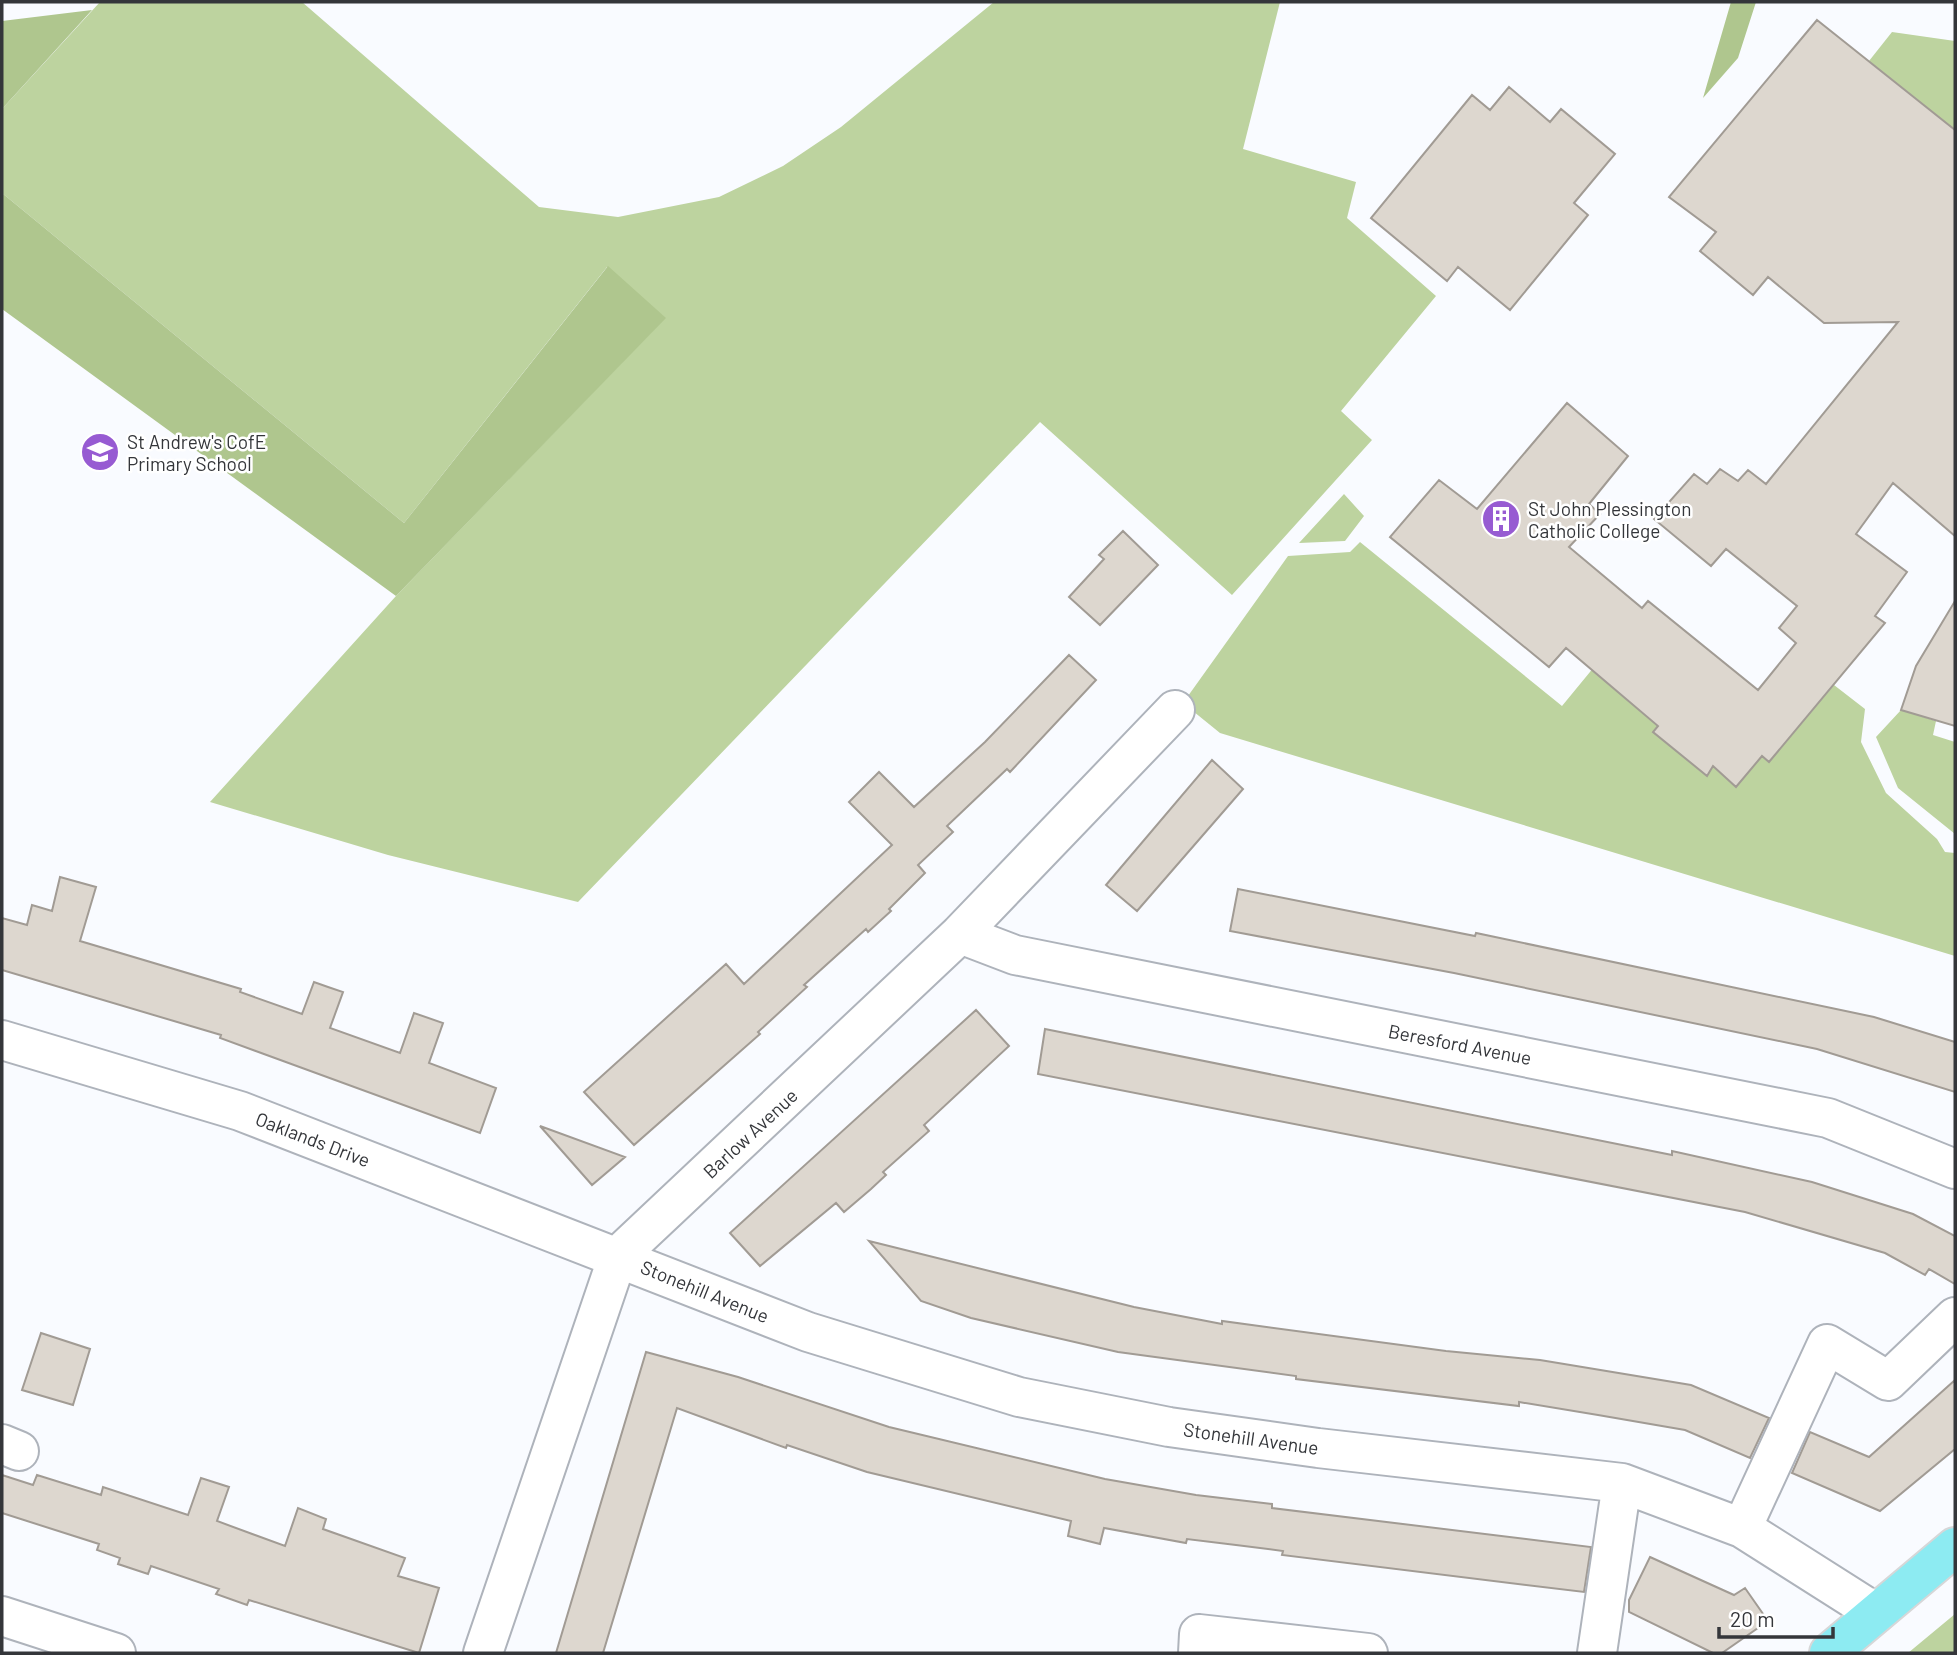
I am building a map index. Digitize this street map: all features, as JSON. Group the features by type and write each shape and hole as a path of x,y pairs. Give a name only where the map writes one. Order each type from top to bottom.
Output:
{"main road":[{"path":"1829,1653 1955,1547"}],"street":[{"name":"Barlow Avenue","path":"483,1653 618,1256 960,934 1175,710"},
{"name":"Beresford Avenue","path":"960,934 1015,955 1828,1118 1955,1169"},
{"name":"Oaklands Drive","path":"2,1040 240,1111 618,1256"},
{"name":"Stonehill Avenue","path":"618,1256 808,1332 1018,1396 1168,1427 1318,1448 1622,1483 1742,1528 1876,1613"},
{"path":"1742,1528 1827,1344 1888,1381 1955,1317"},
{"path":"1597,1653 1622,1483"},
{"path":"2,1616 116,1653"},
{"path":"1198,1653 1199,1634 1368,1653"}],"green space":[{"path":"100,2 302,2 539,207 618,217 719,197 783,166 841,127 994,2 1280,2 1243,149 1356,182 1347,218 1436,296 1341,411 1372,440 1232,595 1040,422 578,902 388,855 210,802 396,596 665,318 607,267 404,523 2,193 2,109"},
{"path":"1731,2 1756,2 1738,58 1703,98"},
{"path":"92,10 2,109 2,21"},
{"path":"1892,32 1955,41 1955,130 1869,61"},
{"path":"2,193 404,523 608,266 666,318 396,596 2,309"},
{"path":"1344,494 1364,516 1345,541 1299,543"},
{"path":"1360,542 1562,706 1599,661 1663,720 1654,732 1706,775 1713,766 1736,787 1762,756 1769,761 1834,685 1865,709 1861,742 1886,793 1937,839 1945,852 1955,853 1955,956 1220,733 1183,703 1288,556 1350,552"},
{"path":"1901,710 1936,721 1933,735 1955,742 1955,834 1898,788 1876,737"},
{"path":"1955,1614 1955,1653 1908,1653"}],"building":[{"name":"St John Plessington Catholic College","path":"1817,20 1955,130 1955,536 1893,483 1856,534 1907,572 1875,616 1885,623 1769,762 1762,756 1736,787 1713,766 1707,776 1653,732 1658,726 1566,648 1549,667 1390,537 1439,480 1477,509 1567,403 1628,456 1589,504 1600,514 1569,547 1642,608 1648,601 1758,690 1796,643 1779,628 1797,606 1726,549 1711,566 1654,519 1694,474 1707,484 1720,469 1738,481 1748,470 1766,484 1898,322 1824,323 1768,277 1753,295 1700,251 1716,232 1669,197"},
{"path":"1509,87 1550,122 1561,109 1615,154 1574,203 1588,215 1510,310 1458,267 1447,281 1371,218 1472,95 1490,110"},
{"path":"1123,531 1158,565 1100,625 1069,597 1104,559 1099,555"},
{"path":"1955,601 1955,726 1901,710 1916,666"},
{"path":"1069,655 1096,680 1010,772 1007,769 947,826 953,832 918,865 925,873 889,909 891,911 868,932 866,929 804,985 807,987 758,1032 760,1034 634,1145 584,1092 726,964 744,984 892,845 849,802 879,772 914,807 985,742"},
{"path":"1212,760 1243,789 1137,911 1106,885"},
{"path":"60,877 96,887 80,941 241,989 240,992 302,1014 314,982 343,992 330,1028 400,1053 414,1013 443,1023 429,1063 496,1088 480,1133 220,1038 221,1035 2,970 2,918 27,925 32,905 52,911"},
{"path":"1238,889 1475,936 1476,933 1874,1017 1955,1042 1955,1092 1817,1049 1454,973 1230,931"},
{"path":"976,1010 1009,1046 924,1125 929,1131 883,1172 886,1175 871,1189 844,1212 836,1203 760,1266 730,1233"},
{"path":"1045,1029 1672,1155 1672,1151 1812,1182 1913,1214 1955,1236 1955,1284 1929,1269 1925,1275 1885,1253 1745,1212 1038,1074"},
{"path":"540,1126 625,1157 592,1185"},
{"path":"869,1241 1134,1307 1222,1324 1222,1321 1446,1351 1540,1360 1691,1385 1769,1418 1750,1458 1685,1430 1598,1415 1519,1402 1519,1406 1296,1379 1296,1376 1118,1352 971,1318 921,1301"},
{"path":"41,1333 90,1349 73,1405 22,1390"},
{"path":"646,1352 738,1377 889,1427 1105,1479 1196,1495 1272,1504 1272,1508 1591,1547 1584,1592 1282,1555 1283,1551 1236,1545 1187,1539 1186,1543 1104,1528 1100,1544 1068,1536 1071,1521 867,1472 787,1445 786,1448 677,1408 603,1653 556,1653"},
{"path":"1955,1380 1955,1449 1880,1511 1792,1473 1810,1432 1869,1457"},
{"path":"2,1475 33,1485 37,1475 101,1495 103,1487 188,1515 201,1478 229,1487 217,1521 285,1546 298,1508 326,1519 323,1529 405,1558 398,1576 439,1588 419,1653 249,1600 247,1605 216,1594 219,1589 151,1566 148,1574 118,1564 120,1558 97,1550 99,1544 2,1513"},
{"path":"1650,1557 1734,1595 1745,1588 1768,1621 1722,1653 1713,1653 1629,1612 1629,1600"}],"place":[{"name":"St Andrew's CofE Primary School","path":"100,452"},
{"name":"St John Plessington Catholic College","path":"1501,519"}]}
